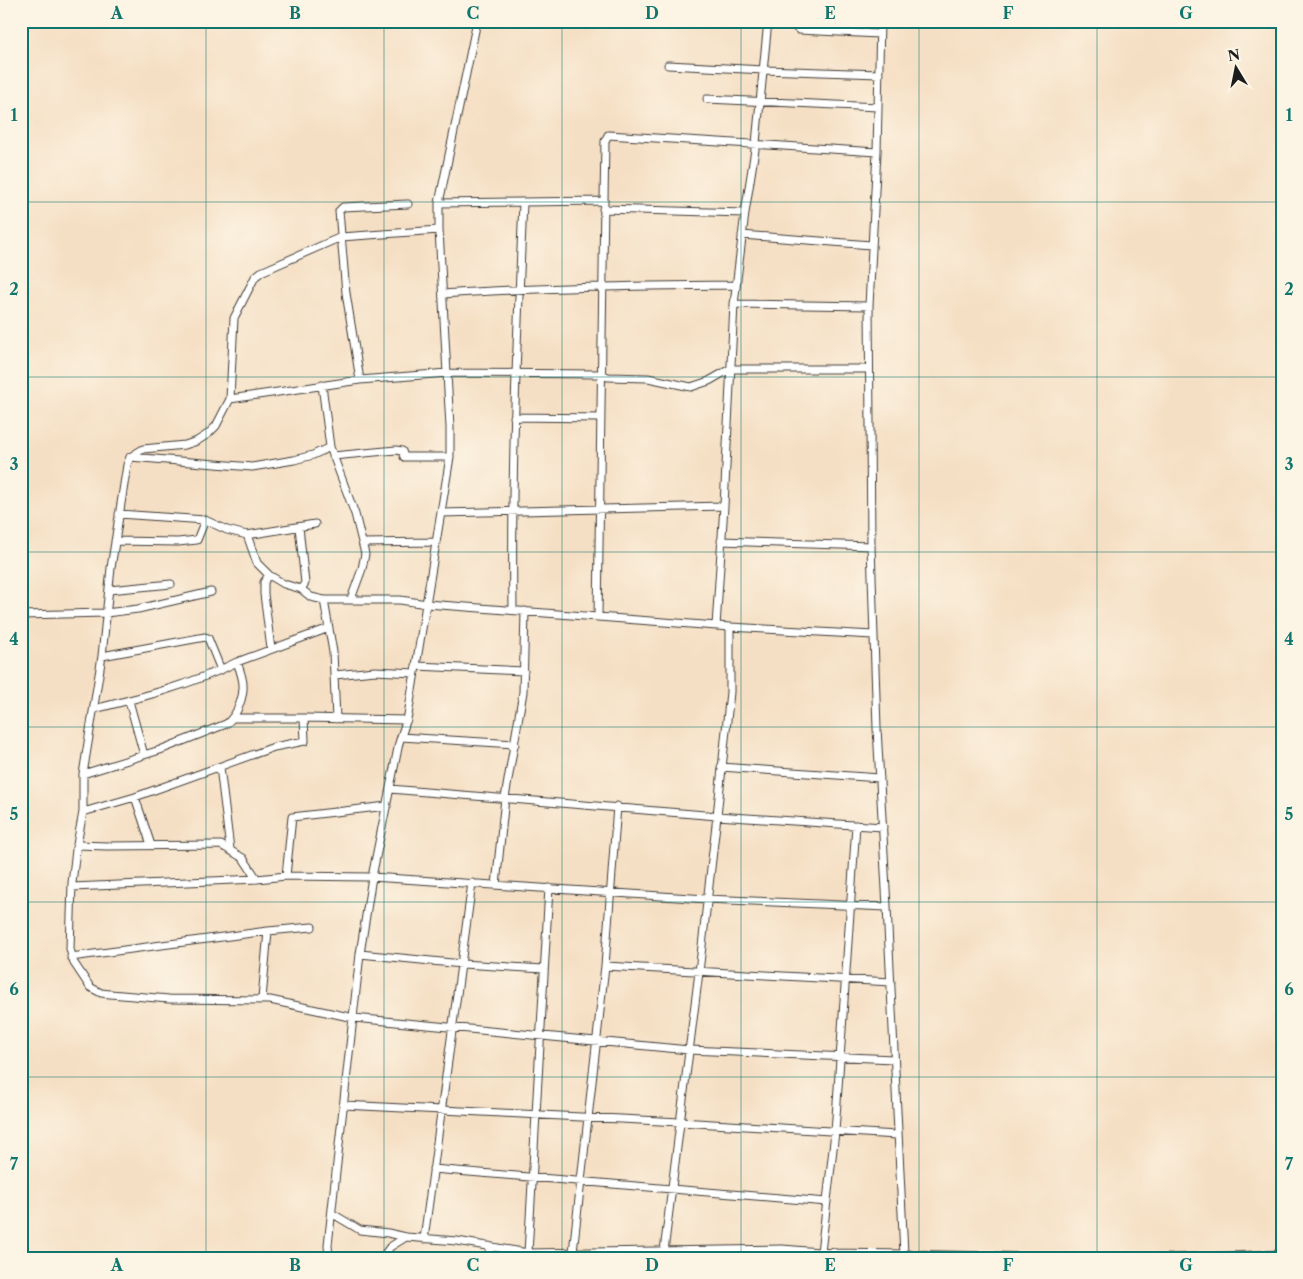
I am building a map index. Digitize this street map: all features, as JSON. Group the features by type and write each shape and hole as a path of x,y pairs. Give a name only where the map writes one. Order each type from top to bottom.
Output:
{"street":[{"path":"329,1258 328,1245 333,1214 360,954 372,877 401,737 407,720 450,457 439,203 477,21"},
{"path":"716,626 734,304 761,103 768,21"},
{"path":"795,21 795,26 799,30 879,34"},
{"path":"880,21 877,152 869,306 871,546 873,636 904,1254"},
{"path":"668,65 879,74"},
{"path":"708,99 761,103 878,107"},
{"path":"598,616 603,210 605,140 608,135 877,152"},
{"path":"439,203 604,201"},
{"path":"513,610 512,511 514,417 523,202"},
{"path":"360,380 346,294 340,208 408,204"},
{"path":"603,210 745,213"},
{"path":"439,230 341,236 261,272 252,281 234,318 230,399 216,426 197,441 143,449 130,457 119,514 102,656 83,774 83,812 72,887 71,957 85,982 101,993 169,999 262,999 288,1002 354,1018 689,1050 894,1059"},
{"path":"742,235 871,245"},
{"path":"444,294 602,286 736,285"},
{"path":"734,304 869,306"},
{"path":"230,399 360,380 447,372 602,374 608,377 648,378 691,387 709,381 730,369 869,369"},
{"path":"322,385 330,448 350,497 365,554 351,599"},
{"path":"514,417 601,418"},
{"path":"130,457 252,467 294,460 330,448"},
{"path":"333,456 396,450 402,451 404,456 450,457"},
{"path":"441,513 724,506"},
{"path":"119,514 205,520 227,530 247,535 314,524"},
{"path":"115,541 178,542 197,540 205,520"},
{"path":"298,527 306,583 301,590"},
{"path":"247,535 257,562 269,576 301,590 311,597 324,600 400,600 427,604 716,626 873,636"},
{"path":"363,543 435,542"},
{"path":"721,542 871,546"},
{"path":"269,576 264,582 264,594 271,649"},
{"path":"109,590 171,584"},
{"path":"21,615 106,613 144,608 210,592"},
{"path":"324,600 335,675 336,719"},
{"path":"496,885 505,798 523,692 525,611"},
{"path":"664,1251 717,816 730,692 730,627"},
{"path":"94,710 182,686 237,662 329,628"},
{"path":"102,656 205,637 208,638 221,670"},
{"path":"83,774 144,755 221,727 234,718 243,685 237,662"},
{"path":"335,675 416,669 524,671"},
{"path":"129,701 144,755"},
{"path":"234,718 407,720"},
{"path":"83,812 135,797 274,747 305,741 304,718"},
{"path":"401,737 515,744"},
{"path":"220,767 230,849"},
{"path":"721,767 880,778"},
{"path":"390,789 617,806 717,816 883,827"},
{"path":"135,797 151,845"},
{"path":"286,876 292,817 387,806"},
{"path":"573,1252 605,966 617,806"},
{"path":"821,1252 835,1132 856,825"},
{"path":"77,844 108,846 216,844 230,849 243,858 257,880"},
{"path":"72,887 257,880 286,876 372,877 706,899 888,907"},
{"path":"424,1239 472,883"},
{"path":"528,1253 549,888"},
{"path":"71,957 312,927"},
{"path":"262,999 268,931"},
{"path":"360,954 462,964 544,969"},
{"path":"605,966 846,981 891,982"},
{"path":"343,1105 897,1135"},
{"path":"433,1169 828,1202"},
{"path":"333,1214 360,1230 406,1237 456,1241 528,1253 573,1252 601,1255 647,1255 664,1251 712,1254 782,1249 821,1252 832,1255 904,1254 1076,1258"},
{"path":"382,1258 390,1247 406,1237"},
{"path":"489,1246 490,1258"},
{"path":"1169,1258 1282,1254"}]}
